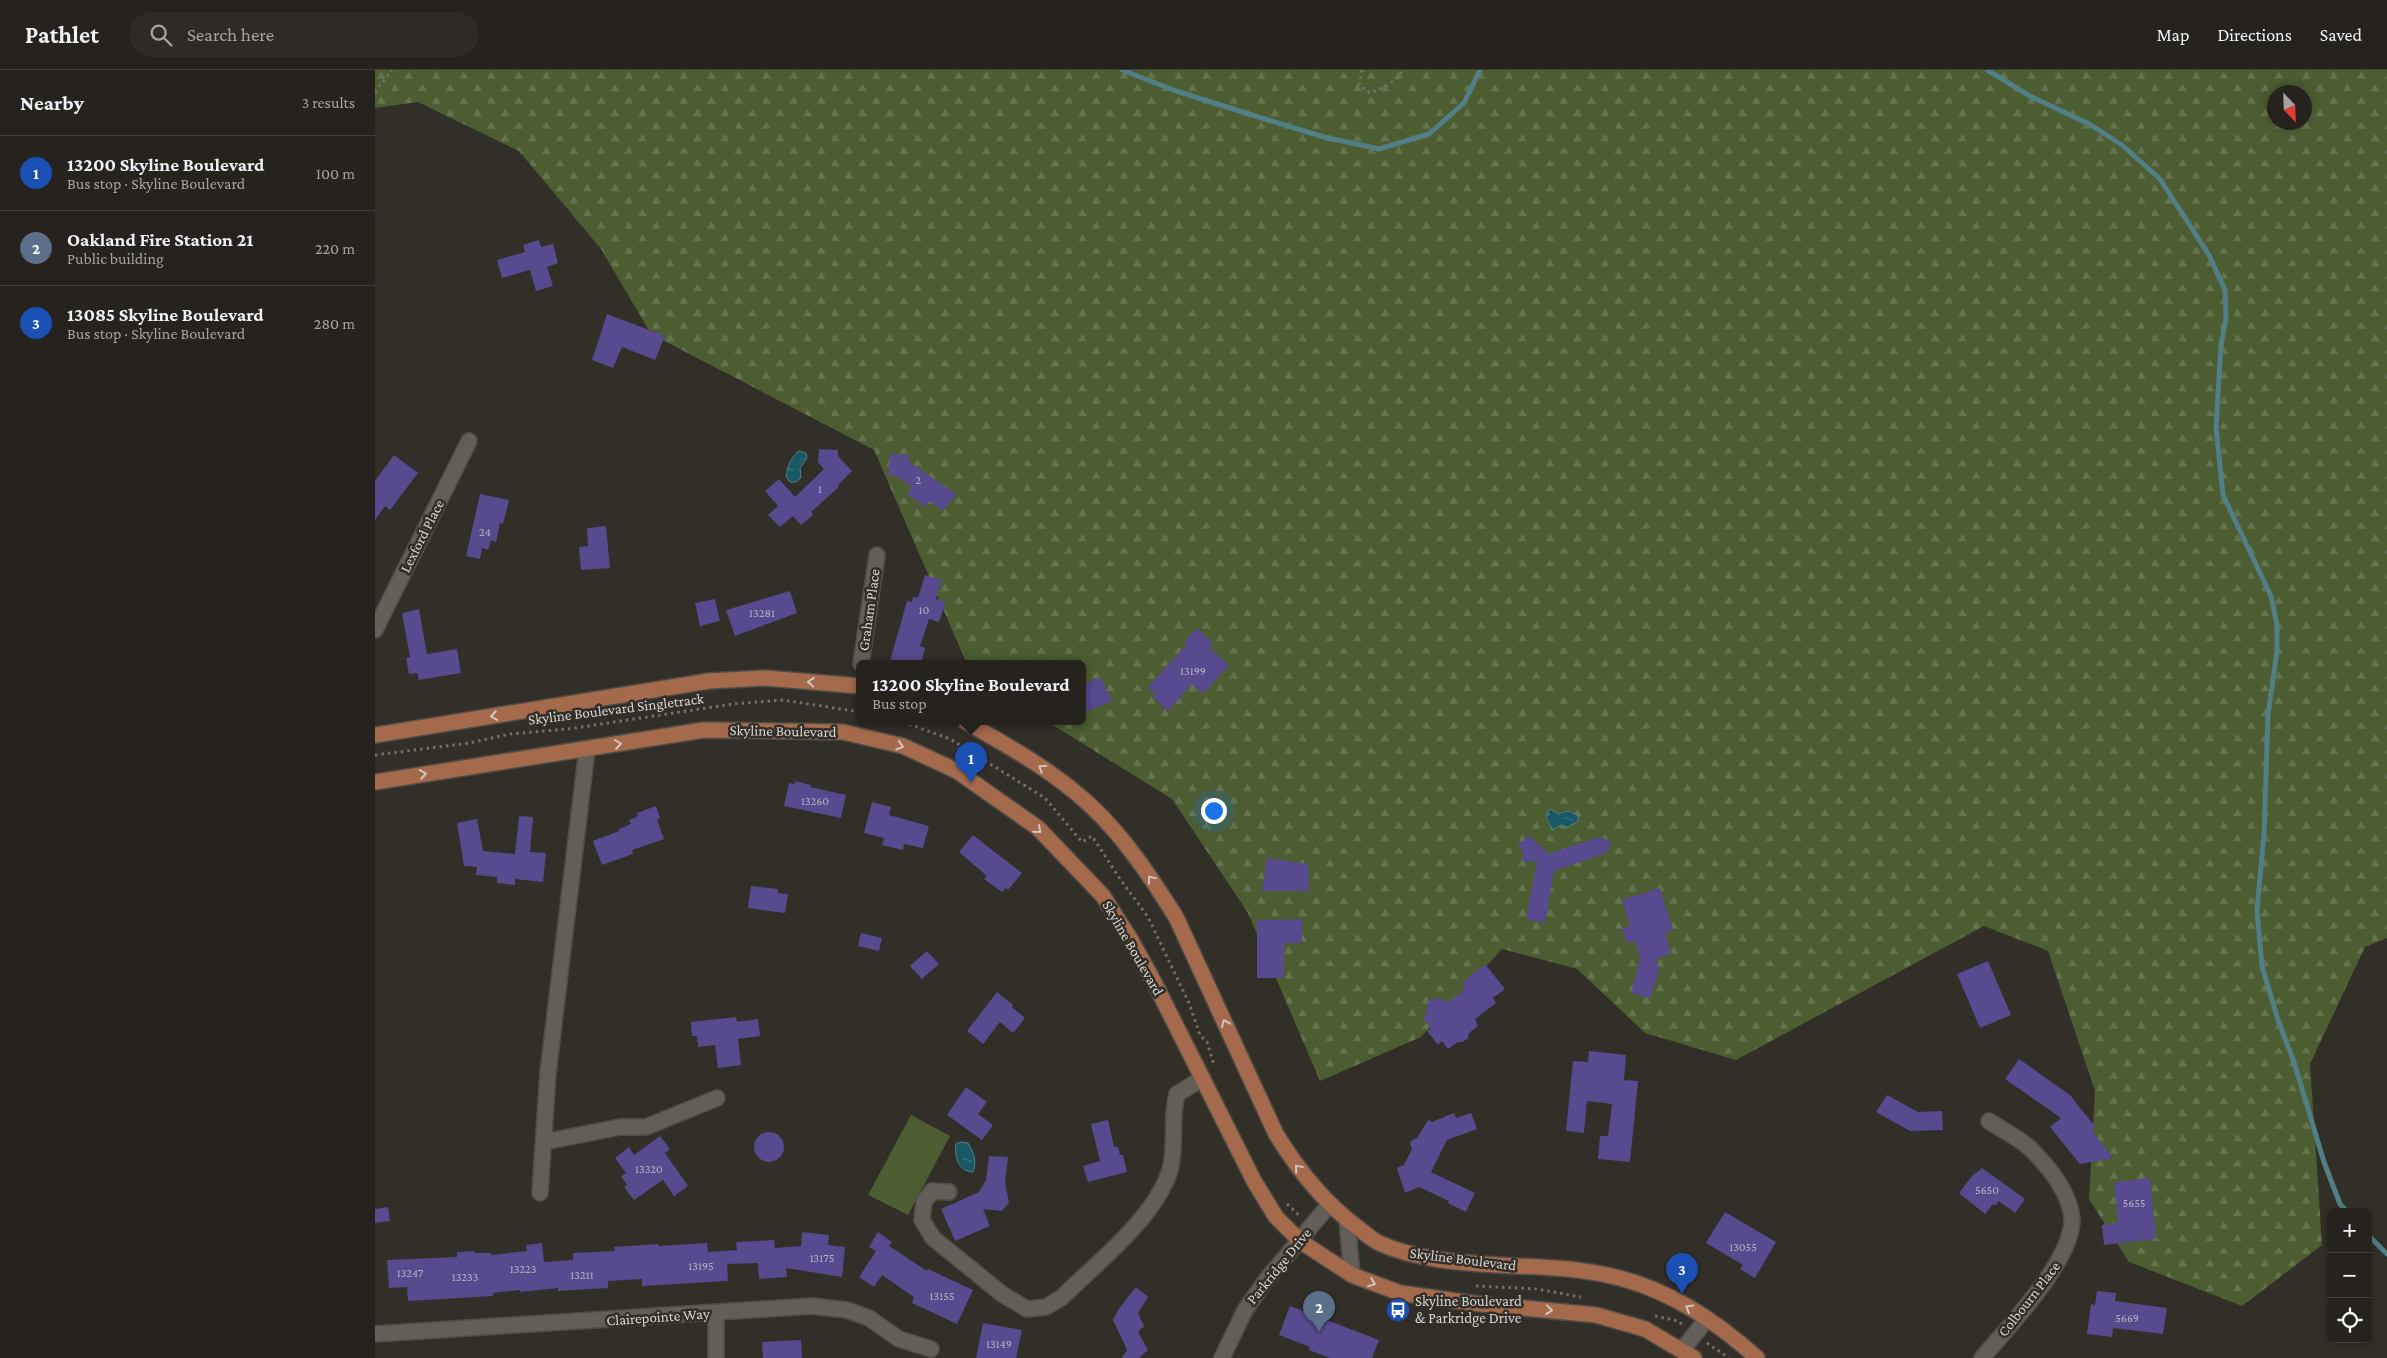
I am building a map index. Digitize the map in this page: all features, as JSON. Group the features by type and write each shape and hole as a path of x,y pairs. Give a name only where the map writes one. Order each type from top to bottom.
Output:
{"main road":[{"path":"375,735 709,681 766,678 856,686"},
{"name":"Skyline Boulevard","path":"971,725 1054,776 1091,806 1125,845 1156,886 1176,917 1276,1134 1292,1160 1329,1206 1377,1242 1396,1250 1429,1257 1494,1265 1564,1269 1603,1274 1659,1291 1707,1319 1757,1358"},
{"name":"Skyline Boulevard","path":"375,782 704,730 843,732 903,746 957,770 1038,828 1103,896 1131,940 1254,1181 1276,1217 1300,1241 1352,1275 1400,1293 1471,1303 1596,1315 1645,1329 1688,1354"}],"street":[{"name":"Lexford Place","path":"375,630 469,441"},
{"name":"Graham Place","path":"862,660 877,555"},
{"path":"541,1193 548,1073 587,749"},
{"path":"949,1192 932,1192 924,1202 921,1220 933,1238 1002,1294 1027,1309 1046,1307 1061,1298 1146,1214 1169,1171 1175,1146 1173,1111 1177,1094 1203,1078"},
{"path":"544,1142 620,1127 646,1126 717,1098"},
{"name":"Colbourn Place","path":"1982,1358 2061,1257 2071,1231 2072,1218 2068,1200 2055,1178 2030,1148 1989,1121"},
{"name":"Parkridge Drive","path":"1222,1358 1245,1310 1267,1279 1329,1206"},
{"path":"1347,1220 1352,1275"},
{"name":"Clairepointe Way","path":"375,1334 813,1306 847,1310 869,1318 899,1339 931,1350"},
{"path":"716,1313 717,1358"},
{"path":"1688,1354 1695,1334 1707,1319"}],"path":[{"path":"375,92 392,70"},
{"path":"1362,70 1359,86 1370,93 1400,76 1403,70"},
{"name":"Skyline Boulevard Singletrack","path":"375,755 469,742 510,734 568,729 733,704 783,700 856,711"},
{"path":"1695,1334 1729,1358"}],"green space":[{"path":"375,70 2387,70 2387,938 2365,947 2310,1064 2322,1245 2242,1306 2129,1262 2089,1199 2095,1091 2048,951 1984,926 1736,1060 1645,1033 1577,969 1502,949 1421,1037 1320,1081 1248,913 1172,799 1053,725 1086,725 1086,660 965,660 874,450 651,334 601,249 519,151 418,102 375,108"},
{"path":"911,1115 950,1136 908,1215 868,1195"}],"water":[{"path":"799,451 806,453 807,458 800,468 801,478 796,482 790,482 786,477 791,459"},
{"path":"1551,809 1558,814 1570,812 1578,816 1578,821 1568,827 1561,825 1552,830 1546,816 1550,814 1546,813"},
{"path":"961,1142 968,1143 973,1154 975,1164 973,1172 961,1167 957,1159 956,1144"}],"building":[{"path":"539,240 541,247 553,244 558,263 547,267 553,286 536,291 530,270 502,278 497,260 525,252 523,245"},
{"path":"607,314 665,336 655,360 622,347 613,368 592,360"},
{"path":"819,449 838,450 838,456 852,471 838,485 839,487 811,512 813,515 801,525 793,516 780,527 768,515 778,506 765,491 779,479 795,497 824,469 818,462"},
{"path":"890,454 909,455 909,462 956,494 943,511 930,501 925,507 907,494 912,487 896,476 888,475"},
{"path":"394,455 418,473 390,510 385,506 375,520 375,481"},
{"path":"480,494 509,500 503,524 500,523 496,542 491,540 488,550 482,548 480,559 466,556"},
{"path":"606,526 610,568 581,570 579,547 588,546 587,528"},
{"path":"925,575 942,580 936,599 946,601 939,622 929,619 920,646 925,648 922,660 890,660 907,601 912,602 913,597 918,598"},
{"path":"790,591 797,613 735,636 726,610"},
{"path":"715,599 720,621 700,626 695,603"},
{"path":"419,609 427,654 457,649 461,673 419,680 417,673 409,674 406,658 410,657 402,613"},
{"path":"1196,628 1213,643 1209,648 1229,665 1203,694 1192,684 1168,711 1152,696 1155,693 1148,687 1187,644 1184,642"},
{"path":"1101,677 1112,701 1086,712 1086,683"},
{"path":"795,781 811,785 810,787 846,795 841,818 784,806 789,783 795,784"},
{"path":"872,802 891,807 889,815 929,826 923,848 904,844 903,850 882,845 884,838 864,833"},
{"path":"656,806 660,818 657,820 664,839 632,850 633,854 602,865 593,841 619,831 619,829 631,824 629,820 638,816 637,813"},
{"path":"519,816 533,817 530,852 546,853 543,882 515,879 515,885 497,883 497,877 476,875 477,867 464,866 457,823 477,819 483,851 515,854"},
{"path":"973,835 1022,873 1008,890 1006,888 1002,892 984,879 987,876 959,852"},
{"path":"1528,835 1549,854 1599,837 1609,840 1610,844 1609,849 1604,854 1554,871 1545,923 1526,919 1537,861 1523,862 1522,849 1518,846"},
{"path":"1267,858 1308,864 1309,891 1262,891"},
{"path":"751,886 778,889 778,893 788,894 785,913 748,908"},
{"path":"1660,888 1673,930 1665,933 1671,954 1656,959 1659,969 1651,998 1631,993 1640,957 1635,940 1627,943 1622,928 1630,926 1622,900"},
{"path":"1302,919 1302,943 1284,943 1284,978 1257,978 1257,920"},
{"path":"861,933 882,938 879,951 858,946"},
{"path":"927,951 939,964 922,979 910,966"},
{"path":"1988,961 2011,1015 1980,1028 1957,974"},
{"path":"1485,964 1505,989 1493,998 1496,1003 1475,1019 1478,1026 1469,1033 1468,1038 1448,1049 1442,1041 1438,1045 1427,1031 1431,1028 1422,1017 1426,1014 1428,1001 1436,998 1448,1002 1463,992 1464,981"},
{"path":"997,992 1025,1018 1013,1033 1000,1022 983,1044 967,1031"},
{"path":"736,1017 737,1022 758,1019 760,1036 738,1039 741,1065 718,1068 715,1045 698,1047 697,1036 692,1036 691,1022"},
{"path":"1589,1051 1626,1055 1624,1080 1638,1081 1630,1162 1598,1159 1600,1136 1608,1136 1612,1104 1587,1101 1584,1133 1566,1131 1573,1061 1588,1062"},
{"path":"2019,1059 2070,1095 2096,1128 2092,1131 2113,1158 2080,1164 2050,1127 2061,1118 2005,1079"},
{"path":"966,1087 987,1102 978,1114 993,1125 982,1140 947,1115"},
{"path":"1887,1095 1918,1112 1942,1111 1943,1130 1910,1131 1876,1112"},
{"path":"1454,1113 1456,1118 1471,1113 1477,1129 1447,1140 1431,1172 1475,1193 1466,1212 1448,1203 1449,1201 1419,1187 1405,1193 1397,1168 1404,1165 1412,1149 1410,1144 1412,1140 1417,1138 1428,1120 1432,1122"},
{"path":"1108,1120 1114,1147 1118,1147 1120,1155 1123,1155 1127,1172 1088,1182 1083,1166 1100,1161 1091,1124"},
{"path":"769,1132 780,1136 784,1147 780,1158 769,1162 758,1158 754,1147 758,1136"},
{"path":"660,1136 670,1149 665,1153 688,1186 674,1196 663,1180 634,1200 624,1187 627,1185 621,1176 626,1173 615,1158 629,1147 634,1155"},
{"path":"989,1156 1008,1157 1005,1182 1009,1203 1002,1211 983,1209 990,1226 955,1241 941,1209 979,1192 986,1180"},
{"path":"1982,1168 2025,1199 2015,1213 1999,1201 1995,1206 1993,1204 1985,1214 1959,1193 1972,1176"},
{"path":"2150,1178 2156,1239 2104,1245 2102,1225 2118,1223 2114,1182"},
{"path":"388,1207 390,1221 375,1223 375,1209"},
{"path":"1725,1212 1776,1242 1755,1278 1740,1269 1743,1265 1706,1243"},
{"path":"802,1232 829,1235 828,1245 845,1247 842,1277 786,1268 787,1277 759,1279 758,1263 727,1264 728,1281 642,1286 642,1279 608,1281 608,1288 558,1291 558,1288 520,1292 520,1290 493,1293 493,1296 408,1301 407,1287 389,1288 387,1260 457,1257 457,1252 474,1251 474,1253 491,1253 491,1255 527,1251 526,1245 542,1243 544,1262 573,1260 573,1253 615,1251 614,1247 658,1244 658,1246 707,1243 708,1252 737,1250 736,1242 774,1240 775,1248 801,1246"},
{"path":"878,1232 892,1242 889,1246 927,1271 928,1269 973,1290 957,1324 912,1303 914,1297 882,1275 874,1287 859,1277 876,1251 869,1247"},
{"path":"1136,1287 1148,1297 1138,1313 1144,1326 1138,1332 1148,1350 1139,1358 1122,1358 1127,1350 1113,1320 1118,1310"},
{"path":"2097,1291 2116,1293 2115,1301 2167,1308 2163,1334 2113,1328 2112,1337 2087,1334 2091,1304 2095,1305"},
{"path":"1290,1306 1379,1340 1372,1358 1330,1358 1309,1350 1310,1347 1279,1335"},
{"path":"983,1323 1022,1330 1016,1358 976,1358"},
{"path":"801,1340 802,1358 763,1358 762,1342"}],"waterway":[{"path":"1122,70 1176,91 1268,120 1324,137 1379,149 1429,134 1464,103 1480,70"},
{"path":"1987,70 2030,96 2089,124 2122,145 2160,179 2209,255 2225,290 2226,318 2221,345 2216,427 2223,495 2271,596 2277,625 2277,651 2268,715 2264,834 2257,910 2262,966 2278,1020 2294,1062 2324,1162 2340,1204 2344,1208"},
{"path":"2372,1239 2387,1254"}],"place":[{"name":"13200 Skyline Boulevard","path":"971,783"},
{"name":"13085 Skyline Boulevard","path":"1682,1294"},
{"name":"Skyline Boulevard & Parkridge Drive","path":"1398,1310"},
{"name":"Oakland Fire Station 21","path":"1319,1332"}]}
